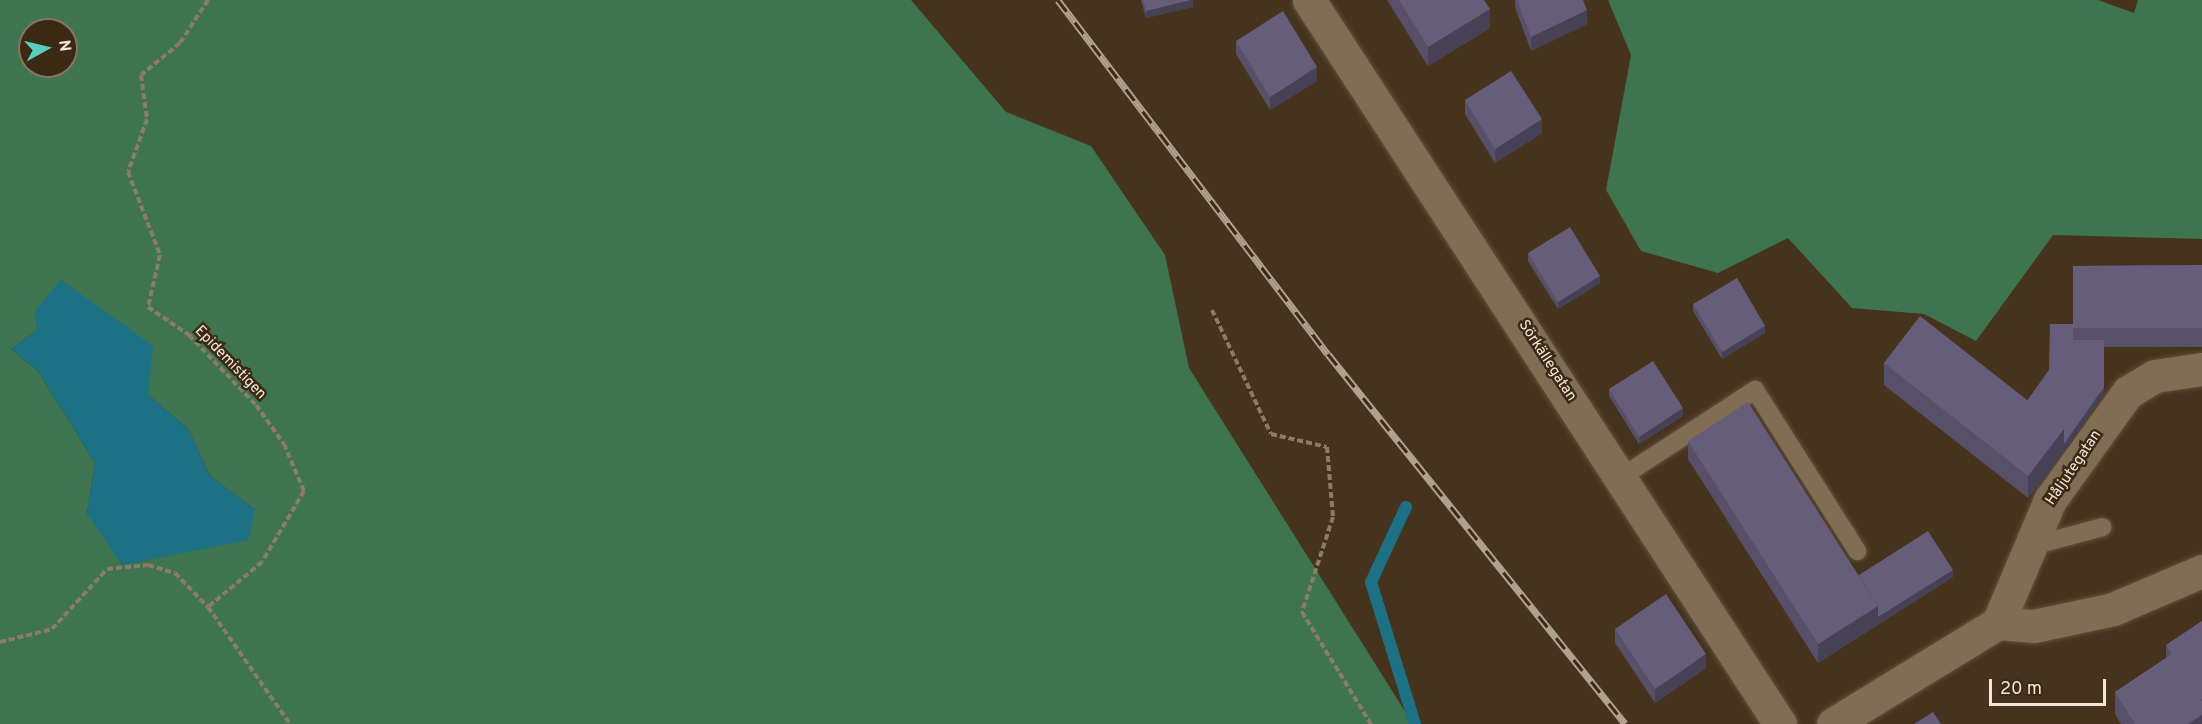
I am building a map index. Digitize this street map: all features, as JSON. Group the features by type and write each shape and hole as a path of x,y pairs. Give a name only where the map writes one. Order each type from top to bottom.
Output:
{"street":[{"name":"Sörkällegatan","path":"1309,0 1623,476 1780,724"},
{"name":"Håljutegatan","path":"1998,622 2050,500 2128,392 2155,376 2202,369"},
{"path":"1833,724 1998,622 2034,626 2113,609 2202,571"}],"lane":[{"path":"1623,476 1755,390 1857,551"},
{"path":"2032,546 2103,527"}],"path":[{"name":"Epidemistigen","path":"208,0 180,43 141,75 147,119 128,172 160,255 148,307 189,335 256,405 284,444 304,491 262,562 208,607"},
{"path":"1212,310 1271,434 1327,447 1333,517 1302,612 1371,724"},
{"path":"0,642 52,629 107,569 148,566 175,573 208,607 290,724"}],"green space":[{"path":"0,0 911,0 1006,112 1091,146 1165,255 1189,368 1413,724 0,724","holes":["61,280 98,311 148,395 188,429 210,476 255,510 87,514 95,463 38,371 11,349 37,330"]},
{"path":"1608,0 2098,0 2134,13 2138,0 2202,0 2202,239 2053,235 1976,341 1924,314 1852,308 1788,238 1718,273 1641,251 1606,190 1631,55"}],"water":[{"path":"61,280 153,346 148,395 188,429 210,476 255,510 248,540 122,565 87,514 95,463 38,371 11,349 37,330 35,311"}],"building":[{"path":"1143,0 1190,0 1146,11"},
{"path":"1399,0 1484,0 1490,9 1428,47"},
{"path":"1517,0 1583,0 1587,10 1531,37"},
{"path":"1283,11 1317,67 1270,97 1236,41"},
{"path":"1511,71 1542,119 1495,149 1465,100"},
{"path":"1570,227 1600,276 1558,302 1528,253"},
{"path":"2202,265 2202,328 2073,328 2073,266"},
{"path":"1737,278 1765,326 1722,352 1693,304"},
{"path":"1920,316 2064,429 2028,476 1884,363"},
{"path":"2050,324 2073,324 2073,340 2104,340 2104,387 2064,444 2064,429 2027,401 2049,370"},
{"path":"1653,361 1683,408 1639,437 1609,389"},
{"path":"1748,402 1878,606 1818,644 1688,441"},
{"path":"1928,531 1953,570 1878,617 1878,606 1859,575"},
{"path":"1666,594 1706,654 1655,689 1615,629"},
{"path":"2202,621 2202,715 2188,724 2135,724 2115,692 2172,654 2166,645"},
{"path":"1933,712 1941,724 1914,724"}],"waterway":[{"path":"1406,507 1371,582 1415,724"}],"railway":[{"path":"1058,0 1328,354 1625,724"}]}
